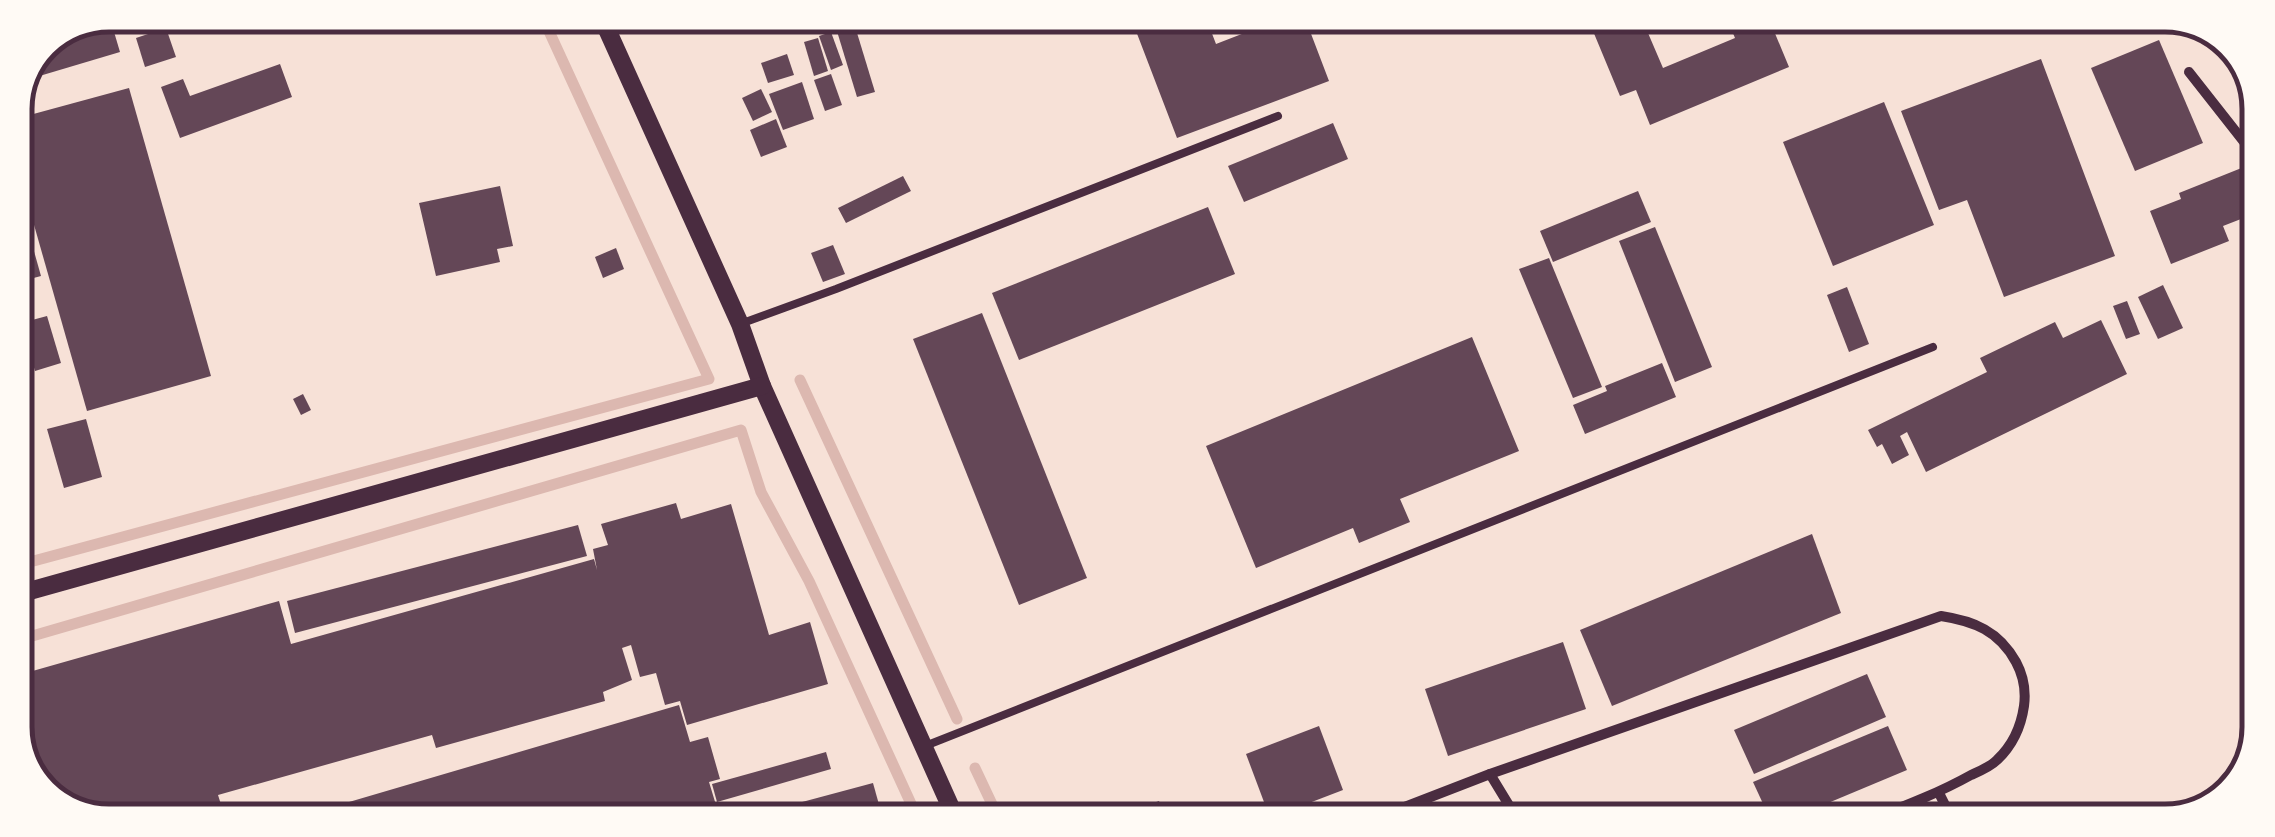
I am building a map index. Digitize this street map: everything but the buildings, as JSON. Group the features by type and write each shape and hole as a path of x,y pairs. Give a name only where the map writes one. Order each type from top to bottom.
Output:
{"street":[{"path":"608,32 950,804"},
{"path":"2188,72 2242,140"},
{"path":"33,590 762,386"},
{"path":"1412,804 1941,616 1966,620 1990,630 2008,648 2021,671 2026,696 2022,721 2011,744 1994,763 1940,793 1911,804"},
{"path":"1490,774 1508,804"},
{"path":"1940,793 1945,804"}],"lane":[{"path":"740,324 1278,116"},
{"path":"925,746 1933,347"}],"waterway":[{"path":"33,561 709,379 549,32"},
{"path":"800,380 957,719"},
{"path":"33,636 741,430 761,492 809,581 911,804"},
{"path":"975,768 992,804"}]}
